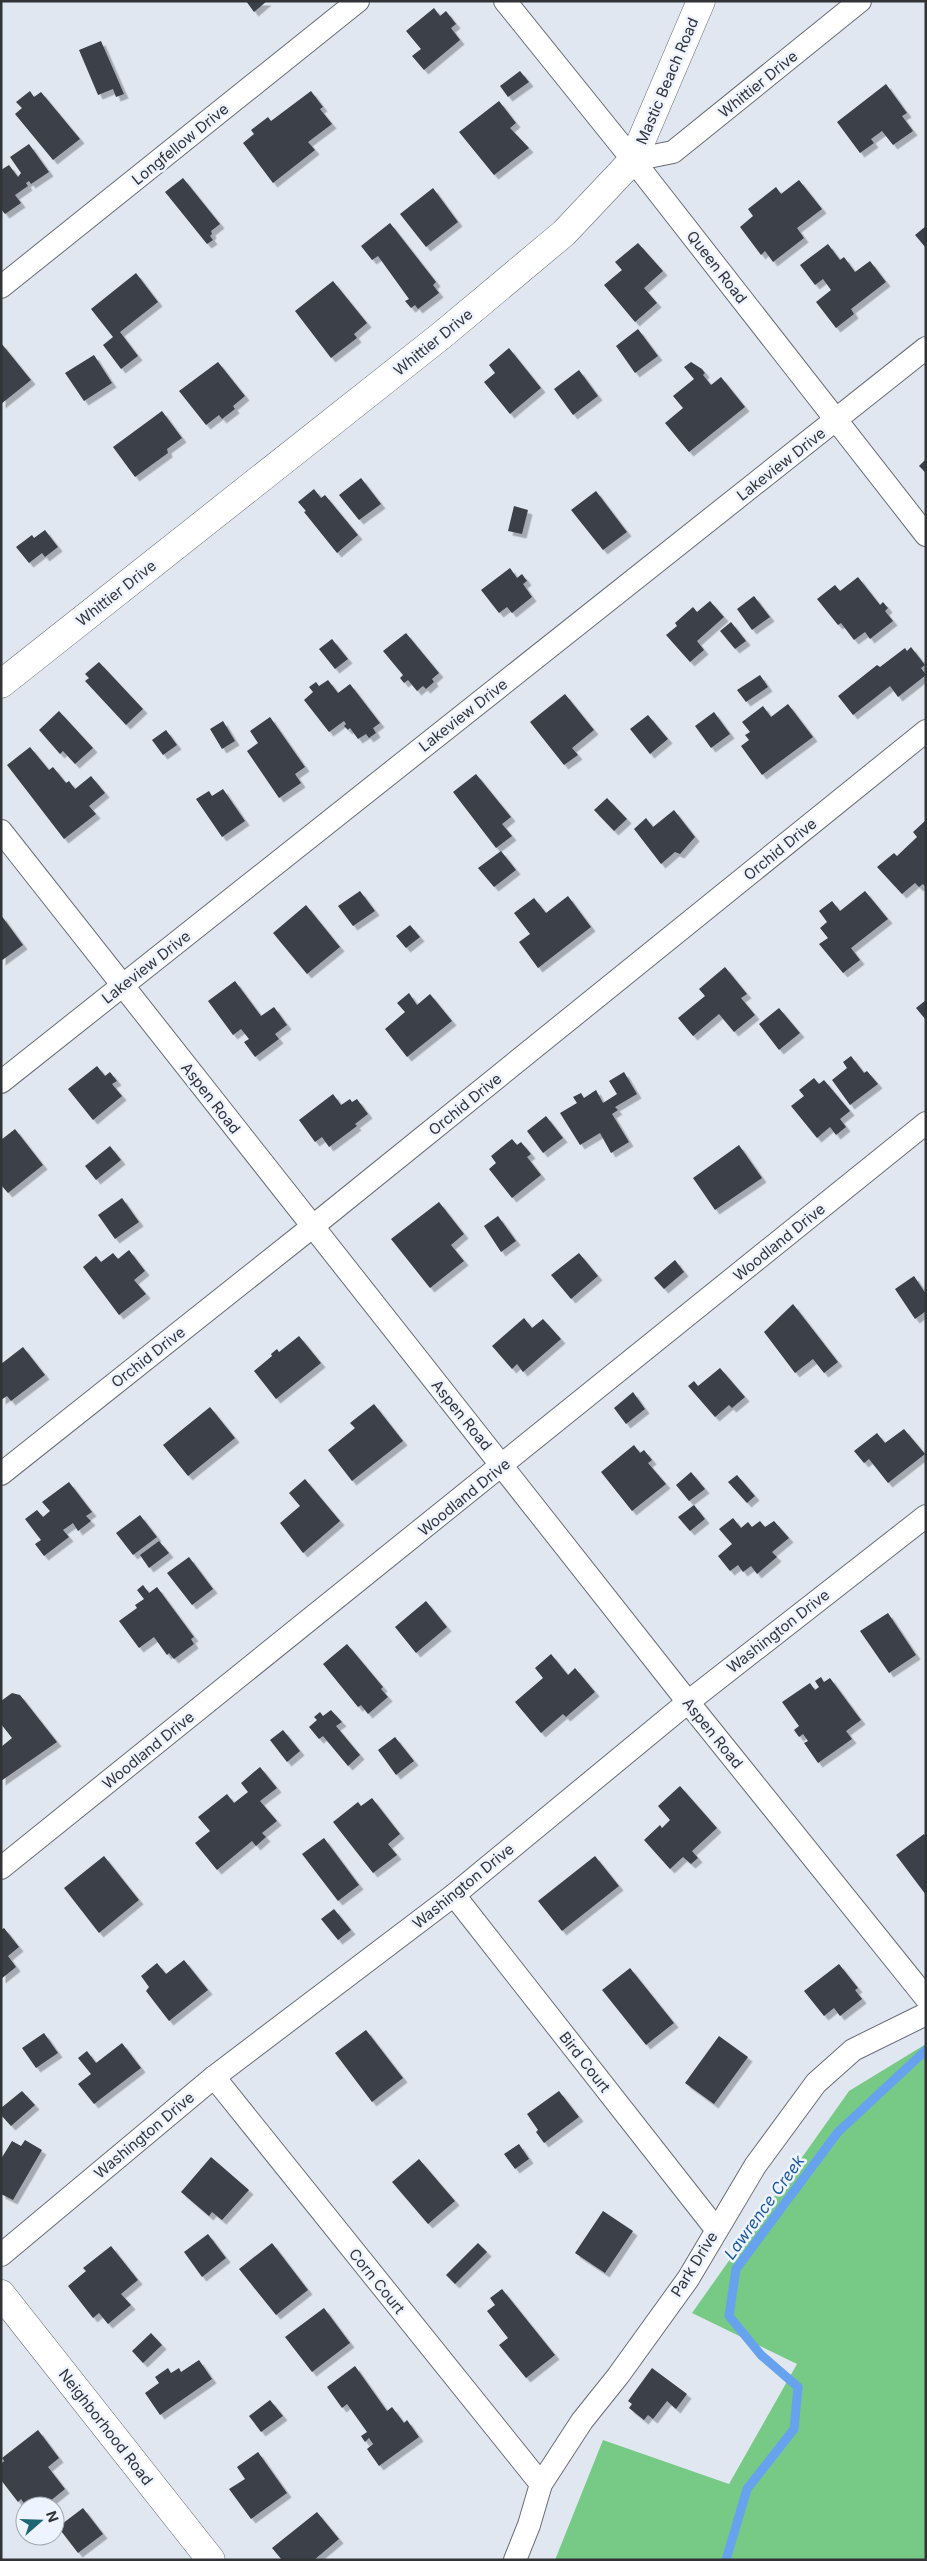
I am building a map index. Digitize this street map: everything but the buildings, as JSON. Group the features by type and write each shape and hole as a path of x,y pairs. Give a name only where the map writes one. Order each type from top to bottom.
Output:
{"street":[{"name":"Longfellow Drive","path":"1,287 358,1"},
{"name":"Queen Road","path":"505,1 633,160 926,535"},
{"name":"Mastic Beach Road","path":"633,160 701,1"},
{"name":"Whittier Drive","path":"1,684 442,335 564,233 633,160 673,152 860,1"},
{"name":"Lakeview Drive","path":"1,1082 926,348"},
{"name":"Orchid Drive","path":"1,1474 312,1227 926,731"},
{"name":"Aspen Road","path":"1,831 688,1702 926,1998"},
{"name":"Woodland Drive","path":"1,1868 503,1466 926,1123"},
{"name":"Washington Drive","path":"1,2255 214,2077 454,1895 688,1702 926,1516"},
{"name":"Bird Court","path":"454,1895 716,2229"},
{"name":"Park Drive","path":"515,2560 529,2525 541,2484 582,2421 618,2376 688,2279 716,2229 756,2166 816,2084 853,2050 926,2014"},
{"name":"Corn Court","path":"214,2077 541,2484"},
{"name":"Neighborhood Road","path":"1,2294 211,2560"}],"green space":[{"path":"926,2044 926,2560 555,2560 603,2440 729,2484 797,2364 692,2313 849,2091"}],"waterway":[{"name":"Lawrence Creek","path":"726,2560 747,2489 794,2429 798,2387 761,2355 729,2316 736,2269 838,2132 926,2050"}]}
